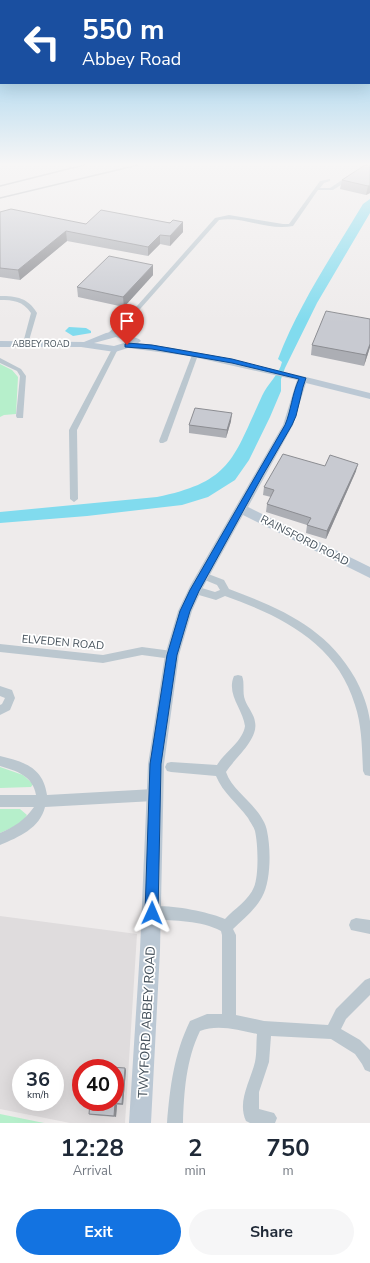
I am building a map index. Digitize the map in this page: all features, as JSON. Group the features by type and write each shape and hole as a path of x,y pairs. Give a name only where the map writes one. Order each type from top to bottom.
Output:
{"street":[{"path":"105,340 125,321 217,219 226,217"},
{"path":"230,217 283,226 291,224 296,217"},
{"path":"0,298 19,299 29,304 34,313 26,343"},
{"path":"125,321 122,330 127,339"},
{"path":"105,340 118,334 127,339 152,347 274,370 370,396"},
{"path":"74,499 73,430 115,349 127,339"},
{"path":"105,340 115,349"},
{"name":"ABBEY ROAD","path":"0,344 81,344 105,340"},
{"path":"163,441 195,355"},
{"path":"0,360 19,370 23,376 20,416"},
{"name":"TWYFORD ABBEY ROAD","path":"140,1123 152,913 156,764 172,655 185,611 195,590 288,425 292,416 299,387 297,377"},
{"name":"RAINSFORD ROAD","path":"241,509 370,573"},
{"path":"203,576 221,583 225,592 281,614 303,628 326,646 344,669 357,695 365,722 369,772"},
{"path":"195,590 216,596 225,592"},
{"name":"ELVEDEN ROAD","path":"0,648 102,659 142,651 172,655"},
{"path":"226,927 250,903 260,888 262,876 260,830 252,814 222,780 220,771 224,762 249,733 250,720 241,704 238,692 238,679"},
{"path":"0,691 8,693 10,698 6,706 0,710"},
{"path":"0,761 16,765 36,777 41,785 42,801 39,811 32,820 10,836 0,838"},
{"path":"171,767 220,771"},
{"path":"0,801 42,801 154,795"},
{"path":"152,913 210,919 220,922 226,927 229,935 229,1021"},
{"path":"356,925 370,927"},
{"path":"332,1032 341,1014 370,985"},
{"path":"175,1123 178,1082 187,1040 195,1026 207,1021 229,1021 264,1028 332,1032 353,1043 368,1058 370,1065"},
{"path":"264,1028 262,1062 252,1092 251,1116 269,1118"}],"shaded area":[{"path":"0,916 137,934 125,1123 70,1123 0,1109"}],"green space":[{"path":"0,364 12,370 18,377 16,414 4,415 0,417"},
{"path":"0,767 23,775 33,784 31,787 0,788"},
{"path":"0,809 20,809 27,815 19,824 0,833"},
{"path":"0,1114 44,1123 0,1123"}],"water":[{"path":"355,217 367,217 317,303 285,368 281,379 281,391 270,417 249,460 235,480 208,497 182,505 87,516 0,523 0,512 157,497 182,491 201,484 215,475 236,452 264,392 280,367 282,362 278,359 286,339 306,299"},
{"path":"69,327 86,328 91,331 91,333 73,336 65,331"}],"building":[{"path":"0,217 53,217 86,224 93,217 140,217 170,223 173,220 183,222 170,236 160,235 148,247 66,231 18,270 0,268"},
{"path":"109,256 153,265 123,297 77,287"},
{"path":"326,311 370,319 370,344 366,355 312,345"},
{"path":"195,408 232,413 227,430 189,425"},
{"path":"283,454 325,466 330,455 358,464 327,531 307,525 311,518 267,504 274,490 264,487"},
{"path":"89,1111 114,1111 114,1116 89,1114"}],"route":[{"path":"127,345 152,347 232,361 303,378 288,425 195,590 185,611 172,655 156,764 152,913"}]}
